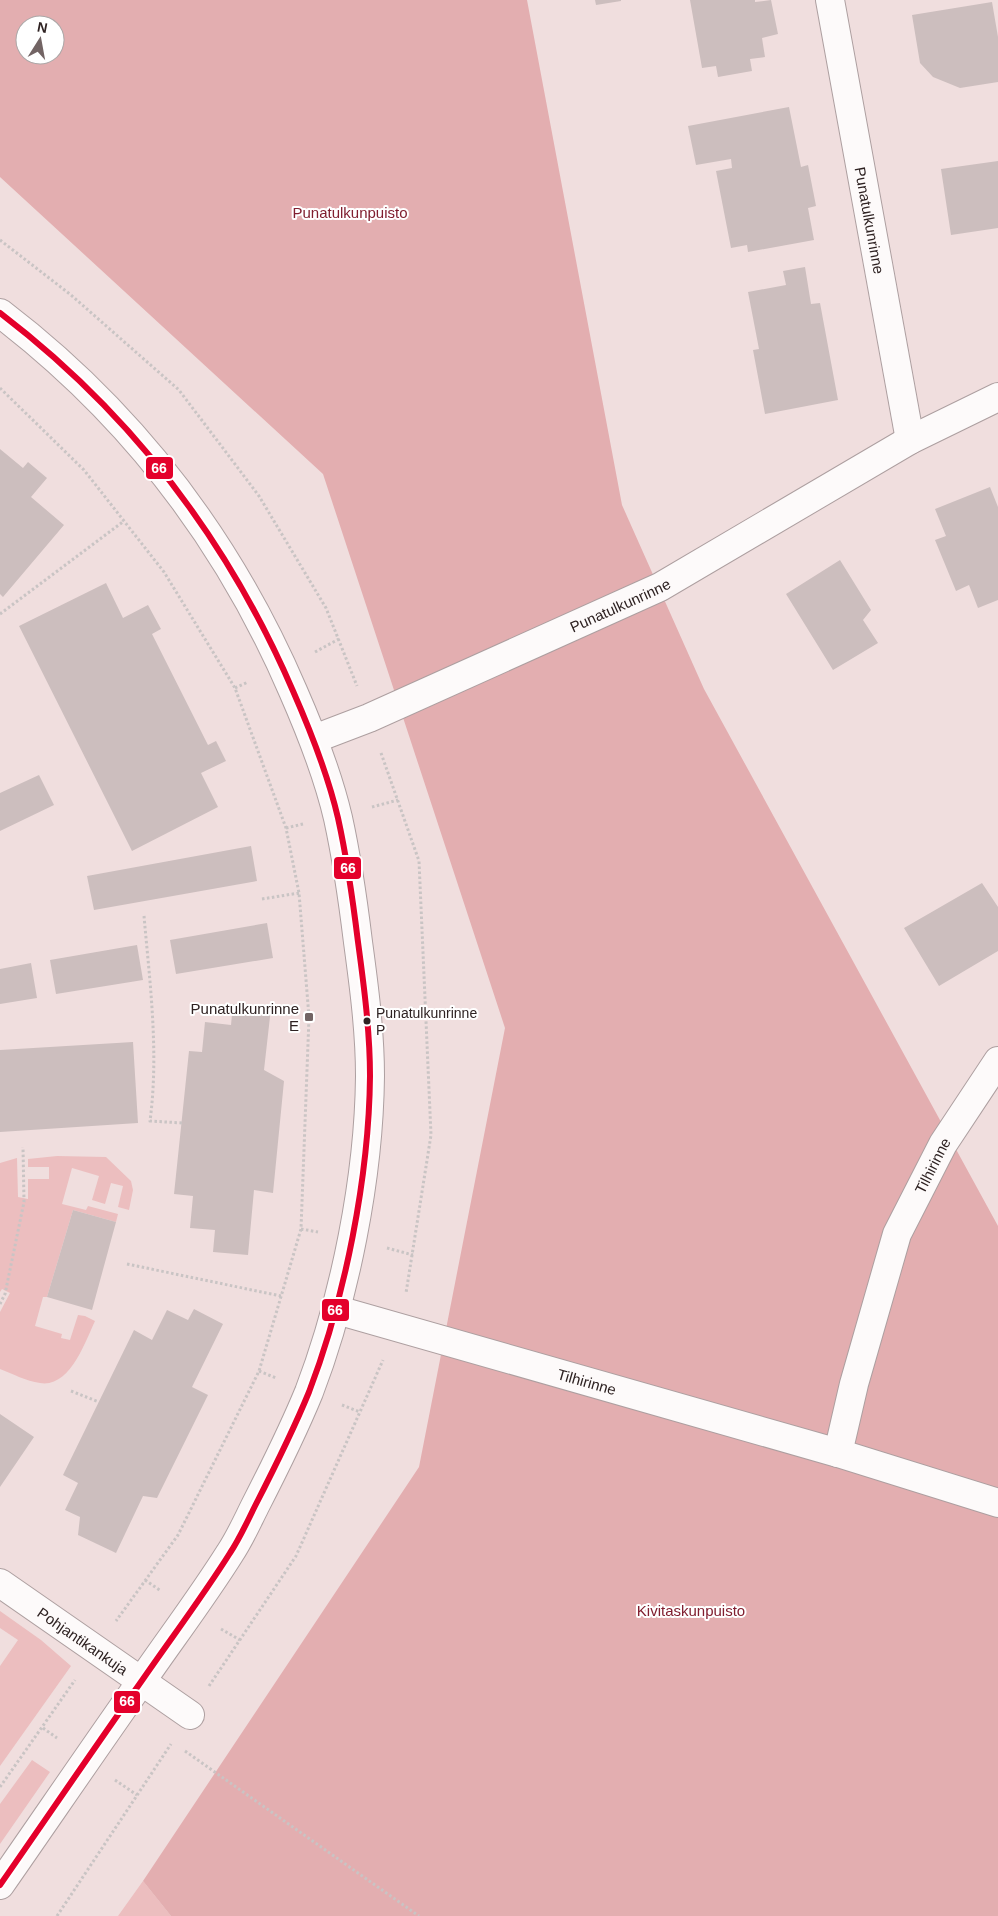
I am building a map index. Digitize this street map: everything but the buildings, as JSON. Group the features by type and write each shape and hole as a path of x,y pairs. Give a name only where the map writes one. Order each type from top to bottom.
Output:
{"street":[{"name":"Punatulkunrinne","path":"830,0 910,440"},
{"path":"0,313 75,375 127,428 202,522 246,593 284,668 314,738 337,815 351,886 363,982 370,1075 365,1153 337,1310 308,1392 273,1471 233,1550 0,1885"},
{"name":"Punatulkunrinne","path":"314,738 369,718 660,587 910,440 998,397"},
{"name":"Tilhirinne","path":"838,1453 854,1384 897,1234 943,1144 998,1061"},
{"name":"Tilhirinne","path":"337,1310 838,1453 998,1503"},
{"name":"Pohjantikankuja","path":"0,1583 190,1715"}],"path":[{"path":"0,388 84,470 164,572 234,688 286,828 299,893 309,1017 301,1229 259,1371 178,1535 0,1787"},
{"path":"0,614 124,521"},
{"path":"262,899 299,893"},
{"path":"144,916 152,1015 154,1089 150,1121 182,1123"},
{"path":"0,1304 5,1294 24,1202 23,1147"},
{"path":"127,1264 281,1296"},
{"path":"190,1715 296,1556 396,1328"},
{"path":"72,1391 99,1402"},
{"path":"57,1916 172,1742 419,1916"}],"shaded area":[{"path":"57,1156 106,1157 131,1181 133,1190 129,1210 118,1207 123,1186 111,1183 105,1204 92,1200 99,1176 72,1168 62,1204 86,1210 88,1206 118,1214 116,1222 73,1210 47,1297 43,1297 35,1326 62,1334 61,1338 70,1340 78,1315 95,1321 81,1351 68,1371 51,1383 40,1383 0,1369 0,1312 10,1293 2,1289 0,1292 0,1163 17,1158 18,1197 28,1199 28,1179 49,1179 49,1167 28,1167 28,1159"},
{"path":"0,1611 41,1640 71,1666 0,1766 0,1666 18,1640 0,1628"},
{"path":"32,1760 50,1772 0,1844 0,1804"},
{"path":"143,1881 171,1916 118,1916"}],"green space":[{"name":"Kivitaskunpuisto","path":"0,0 527,0 622,505 704,689 998,1226 998,1916 171,1916 143,1881 419,1467 505,1028 323,474 0,177"}],"transit line":[{"name":"66","path":"0,313 48,352 92,393 133,437 171,483 206,531 238,582 267,636 313,738 338,818 350,880 368,1026 370,1059 369,1115 360,1196 353,1237 334,1317 309,1392 237,1542 0,1885"}],"place":[{"name":"Punatulkunrinne E","path":"309,1017"},
{"name":"Punatulkunrinne P","path":"367,1021"}],"park label":[{"name":"Punatulkunpuisto","path":"350,212"}]}
